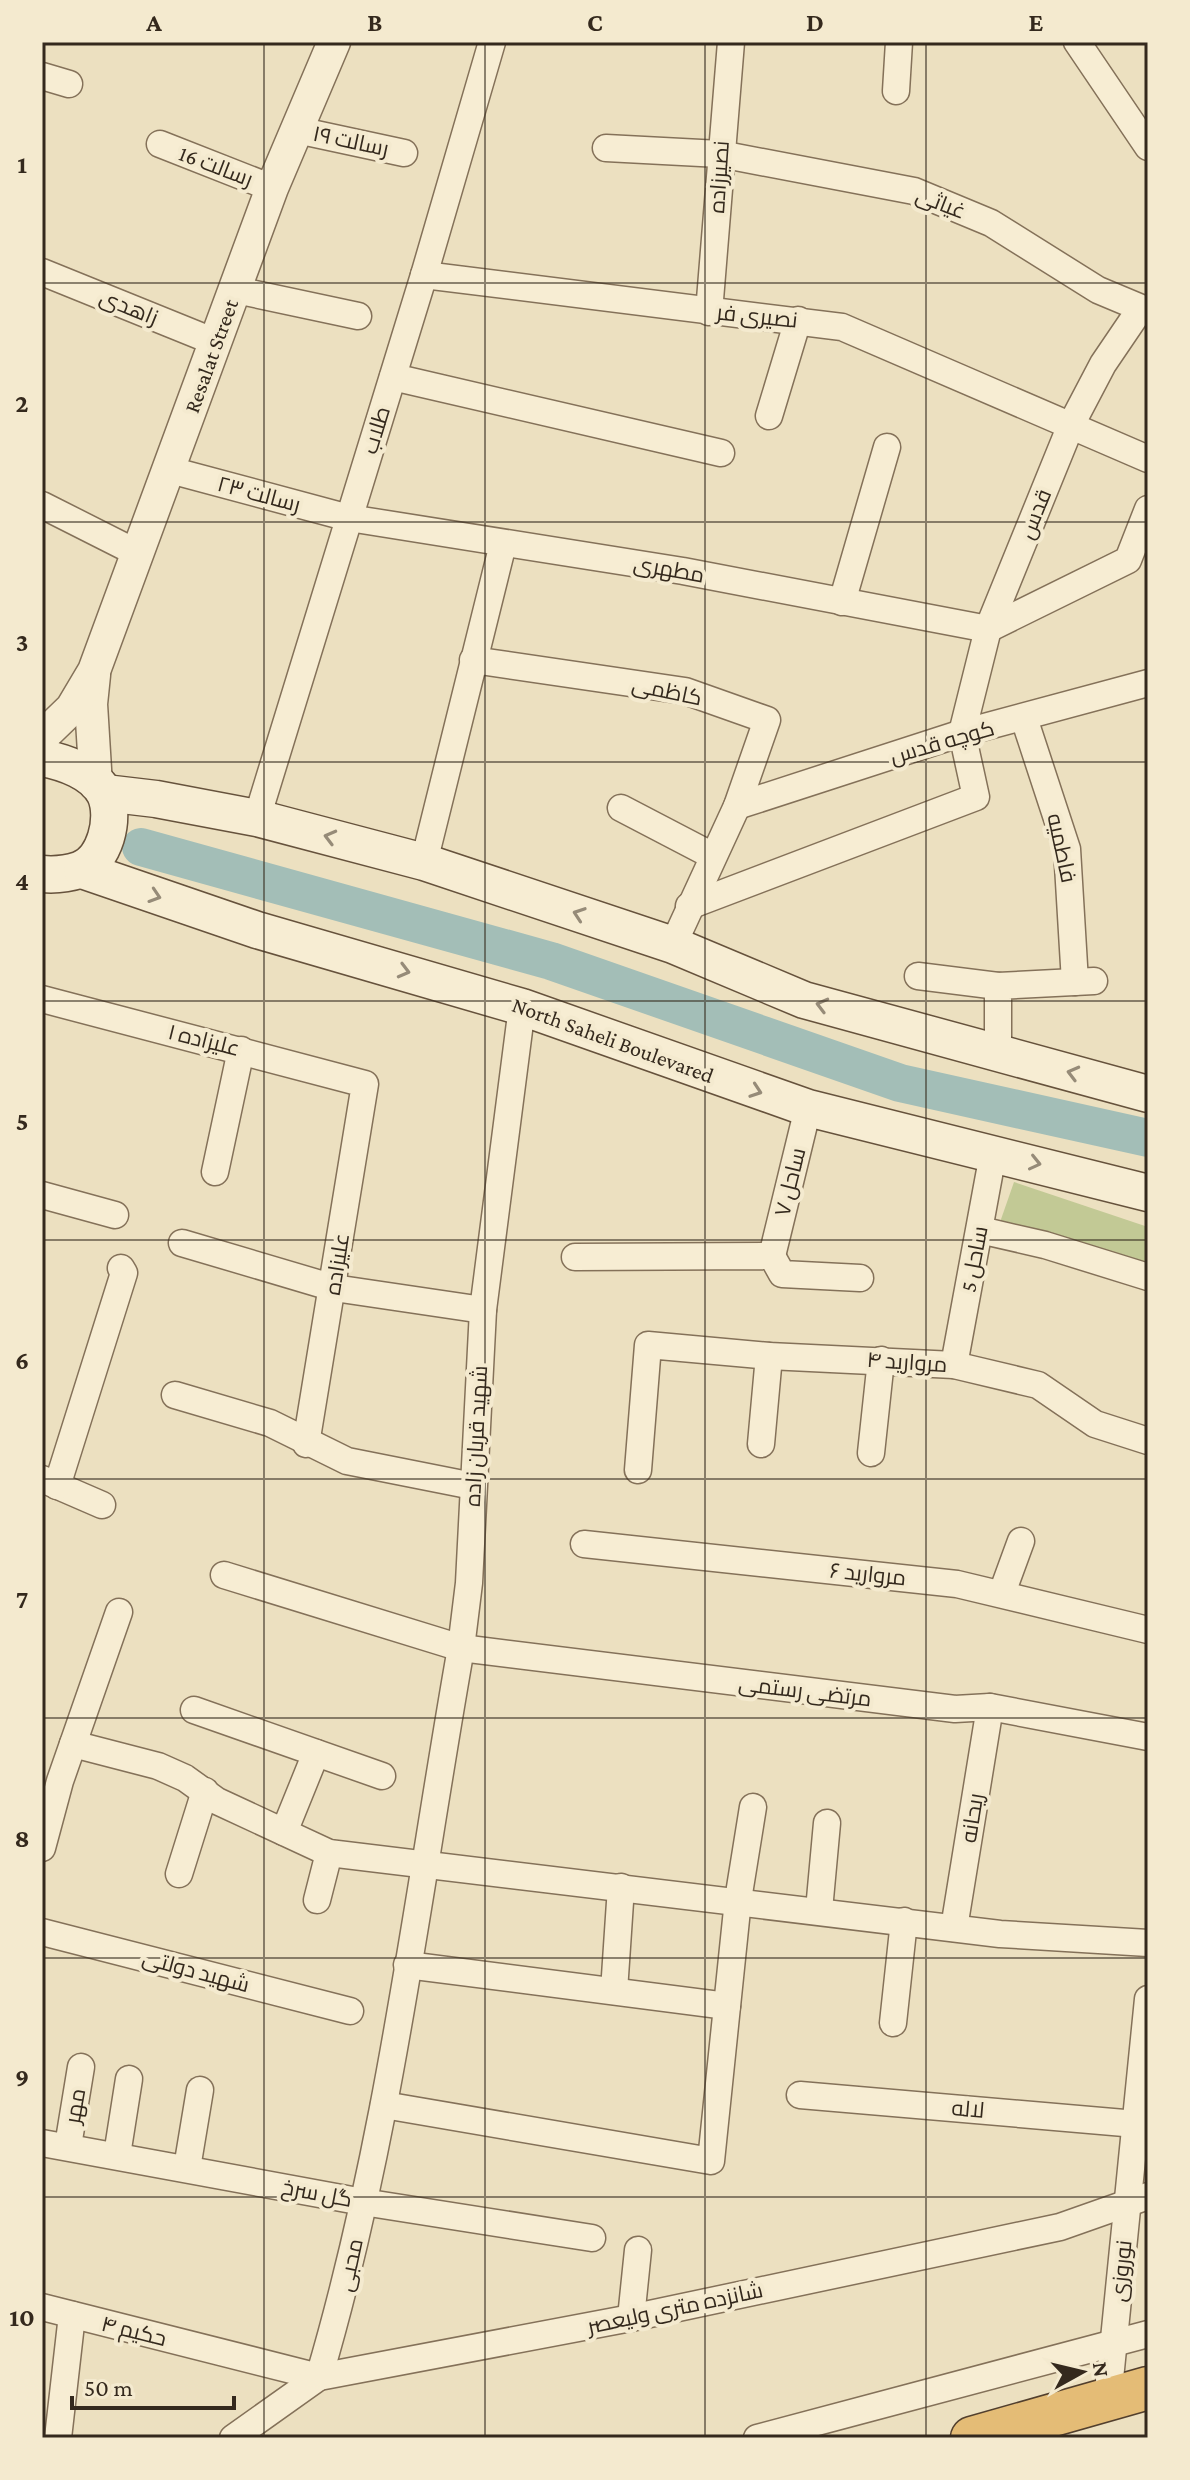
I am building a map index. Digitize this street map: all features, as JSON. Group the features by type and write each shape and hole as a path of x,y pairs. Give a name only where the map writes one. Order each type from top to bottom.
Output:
{"highway":[{"path":"972,2438 1148,2388"}],"main road":[{"path":"42,758 83,771 100,789 108,814 103,844 95,859 82,870 42,874"},
{"path":"100,789 257,818 424,862 673,945 804,1000 1148,1094"},
{"name":"North Saheli Boulevared","path":"82,870 257,930 522,1007 808,1108 1148,1193"}],"street":[{"name":"Resalat Street","path":"94,671 272,188 334,42"},
{"name":"طلاب","path":"257,818 424,275 492,42"},
{"name":"نصیرزاده","path":"709,312 731,42"},
{"path":"896,91 899,42"},
{"path":"1077,42 1148,147"},
{"path":"42,76 69,84"},
{"name":"رسالت ۱۹","path":"297,130 404,153"},
{"name":"رسالت 16","path":"160,144 272,188"},
{"name":"غیاثی","path":"606,148 720,154 871,181 933,197 991,223 1098,290 1141,308"},
{"name":"زاهدی","path":"42,272 215,342"},
{"name":"نصیری فر","path":"424,275 709,312 798,320 861,332 1148,459"},
{"path":"236,290 358,316"},
{"name":"قدس","path":"962,733 988,629 1071,425 1103,364 1141,308"},
{"path":"769,416 798,320"},
{"path":"393,377 721,453"},
{"path":"842,602 887,447"},
{"name":"رسالت ۲۳","path":"170,470 349,518"},
{"path":"42,505 139,554"},
{"path":"988,629 1128,560 1148,509"},
{"name":"مطهری","path":"349,518 683,571 988,629"},
{"path":"424,862 503,544"},
{"name":"کاظمی","path":"473,660 685,691 761,716 768,726 737,806"},
{"path":"42,737 72,708 94,671"},
{"path":"94,671 91,704 100,789"},
{"name":"کوچه قدس","path":"737,806 962,733 1148,683"},
{"name":"فاطمیه","path":"998,986 1084,981 1067,849 1024,718"},
{"path":"689,906 976,797 962,733"},
{"path":"673,945 737,806"},
{"path":"621,808 713,856"},
{"path":"918,976 998,986 998,1053"},
{"name":"علیزاده ۱","path":"42,999 365,1084"},
{"name":"شهید قربان زاده","path":"407,1965 461,1648 483,1310 522,1007"},
{"path":"215,1172 241,1050"},
{"name":"علیزاده","path":"306,1444 334,1288 365,1084"},
{"name":"ساحل ۷","path":"772,1256 808,1108"},
{"name":"ساحل 5","path":"954,1365 993,1154"},
{"path":"42,1195 115,1215"},
{"path":"980,1230 1045,1245 1148,1277"},
{"path":"182,1243 334,1288 483,1310"},
{"path":"575,1257 772,1256 782,1274 860,1278"},
{"path":"102,1505 50,1482 124,1273 121,1268"},
{"name":"مروارید ۴","path":"638,1470 648,1345 769,1356 954,1365 1038,1385 1095,1424 1148,1441"},
{"path":"761,1444 769,1356"},
{"path":"871,1453 881,1360"},
{"path":"175,1395 270,1423 306,1444 347,1461 473,1486"},
{"path":"1002,1593 1021,1541"},
{"name":"مروارید ۶","path":"584,1544 906,1578 1002,1593 1148,1630"},
{"name":"مرتضی رستمی","path":"224,1575 461,1648 955,1709 990,1707 1148,1737"},
{"path":"42,1846 51,1777 73,1744 119,1612"},
{"name":"ریحانه","path":"954,1928 990,1707"},
{"path":"194,1710 382,1776"},
{"path":"73,1744 158,1766 329,1853 1051,1940 1148,1943"},
{"path":"284,1832 316,1753"},
{"path":"179,1874 205,1791"},
{"path":"384,2105 711,2161 738,1900 753,1807"},
{"path":"819,1910 827,1823"},
{"path":"317,1900 329,1853"},
{"path":"614,1991 621,1887"},
{"path":"893,2023 904,1921"},
{"name":"شهید دولتی","path":"42,1932 350,2011"},
{"path":"407,1965 727,2006"},
{"name":"محبی","path":"319,2377 345,2290 384,2105 407,1965"},
{"name":"نوروزی","path":"1108,2399 1113,2345 1139,2198 1136,2124 1148,1999"},
{"name":"مهر","path":"55,2144 81,2067"},
{"path":"117,2155 129,2079"},
{"path":"187,2168 200,2090"},
{"name":"لاله","path":"800,2095 1136,2124"},
{"name":"گل سرخ","path":"55,2144 363,2202 592,2238"},
{"name":"شانزده متری ولیعصر","path":"233,2438 319,2377 631,2318 1060,2227 1139,2198"},
{"path":"631,2318 638,2250"},
{"name":"حکیم ۴","path":"42,2307 319,2377"},
{"path":"58,2438 72,2315"},
{"path":"757,2438 1148,2334"}],"green space":[{"path":"1014,1182 1148,1227 1148,1273 999,1225"}],"waterway":[{"path":"141,847 551,961 900,1083 1148,1138"}]}
